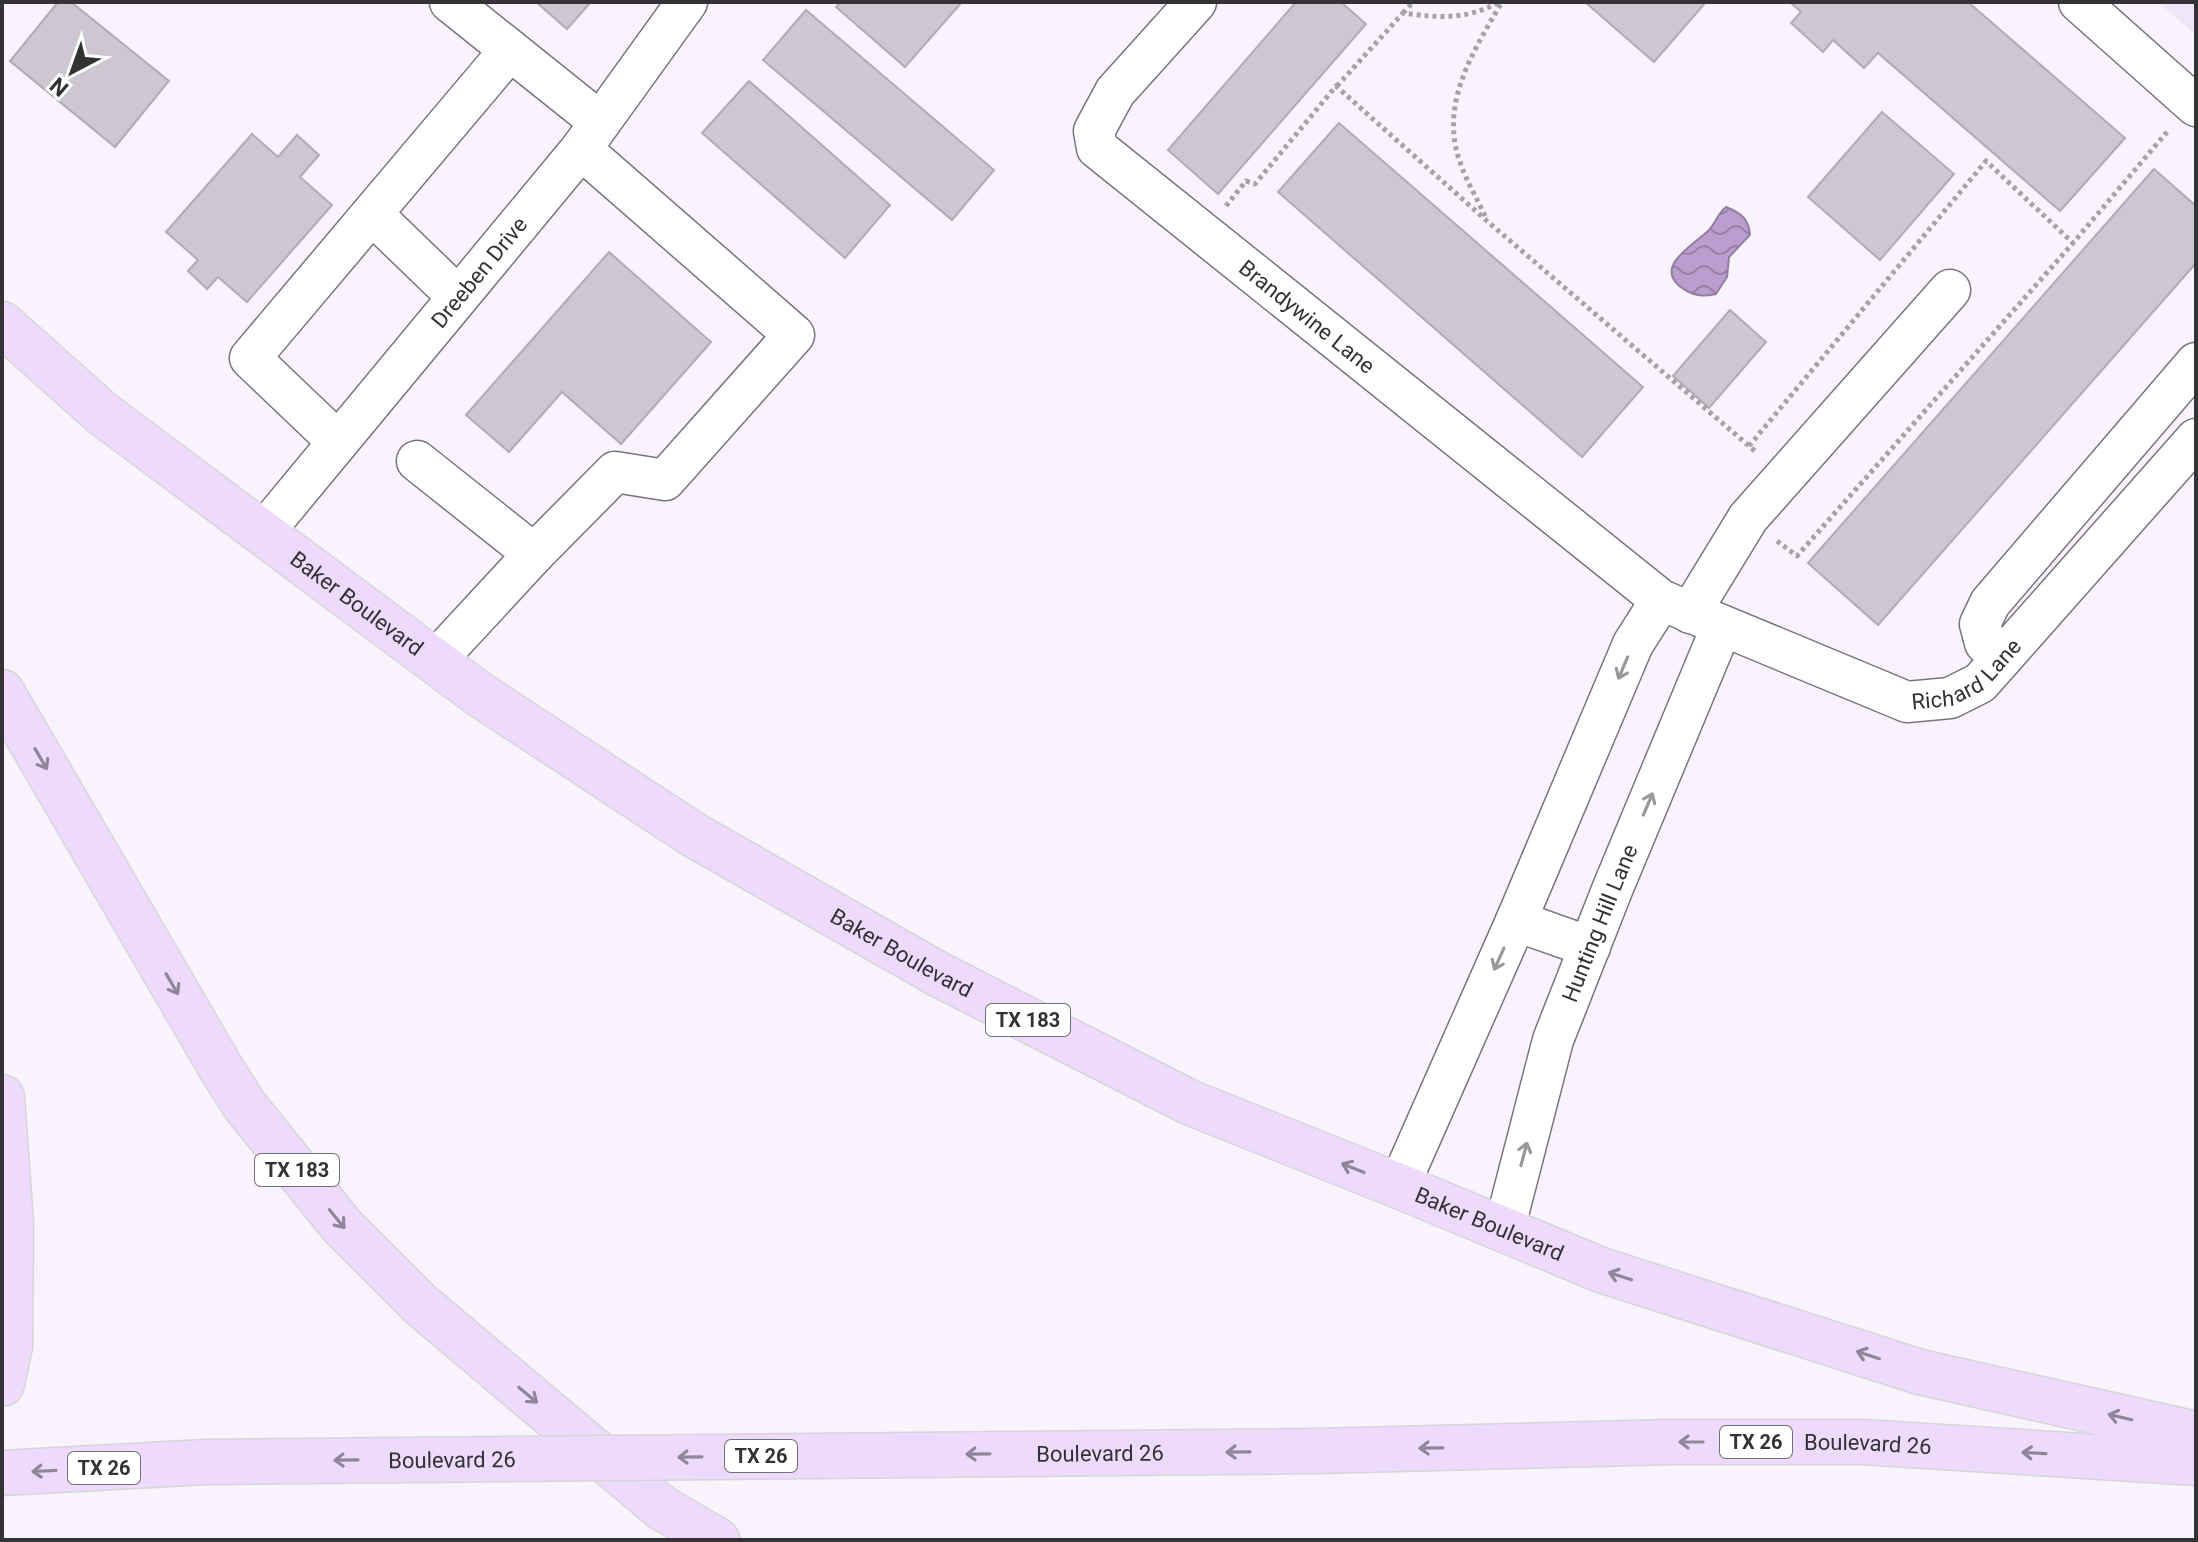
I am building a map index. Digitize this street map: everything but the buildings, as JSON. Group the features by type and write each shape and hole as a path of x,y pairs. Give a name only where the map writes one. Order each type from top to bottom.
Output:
{"main road":[{"name":"Baker Boulevard","path":"2,324 103,414 262,534 479,694 694,835 938,974 1191,1103 1601,1270 1920,1372 2196,1434"},
{"name":"TX 183","path":"2,692 245,1106 342,1226 421,1305 662,1508 717,1540"},
{"path":"2,1097 11,1225 10,1346 2,1384"},
{"name":"Boulevard 26","path":"2,1473 206,1462 1316,1451 1672,1442 1862,1442 2196,1463"}],"street":[{"path":"435,661 615,472 665,480 794,335 591,135 510,50 450,2"},
{"name":"Dreeben Drive","path":"262,534 591,135 687,2"},
{"name":"Brandywine Lane","path":"1196,2 1115,92 1094,131 1097,148 1691,613"},
{"path":"2079,2 2194,104"},
{"path":"338,442 250,358 510,50"},
{"path":"372,214 458,297"},
{"path":"1399,1186 1633,644 1691,613 1748,518 1950,290"},
{"path":"2002,658 1985,643 1980,624 1990,603 2196,363"},
{"name":"Richard Lane","path":"1691,613 1907,702 1950,698 1980,683 2196,439"},
{"path":"417,461 534,554"},
{"name":"Hunting Hill Lane","path":"1504,1230 1553,1040 1590,947 1691,613"},
{"path":"1516,921 1590,947"}],"path":[{"path":"1205,234 1246,181 1255,184 1336,86 1413,2"},
{"path":"1403,13 1451,18 1486,10 1501,2"},
{"path":"1487,221 1459,159 1452,125 1458,86 1501,2"},
{"path":"1336,86 1487,221 1785,476"},
{"path":"1748,518 1797,556 2194,104"},
{"path":"1749,446 1986,161 2073,243"}],"shaded area":[{"path":"2158,2 2196,2 2196,35"}],"water":[{"path":"1726,207 1743,217 1750,235 1729,257 1727,277 1716,294 1693,294 1675,282 1673,266 1684,251 1710,229"}]}
